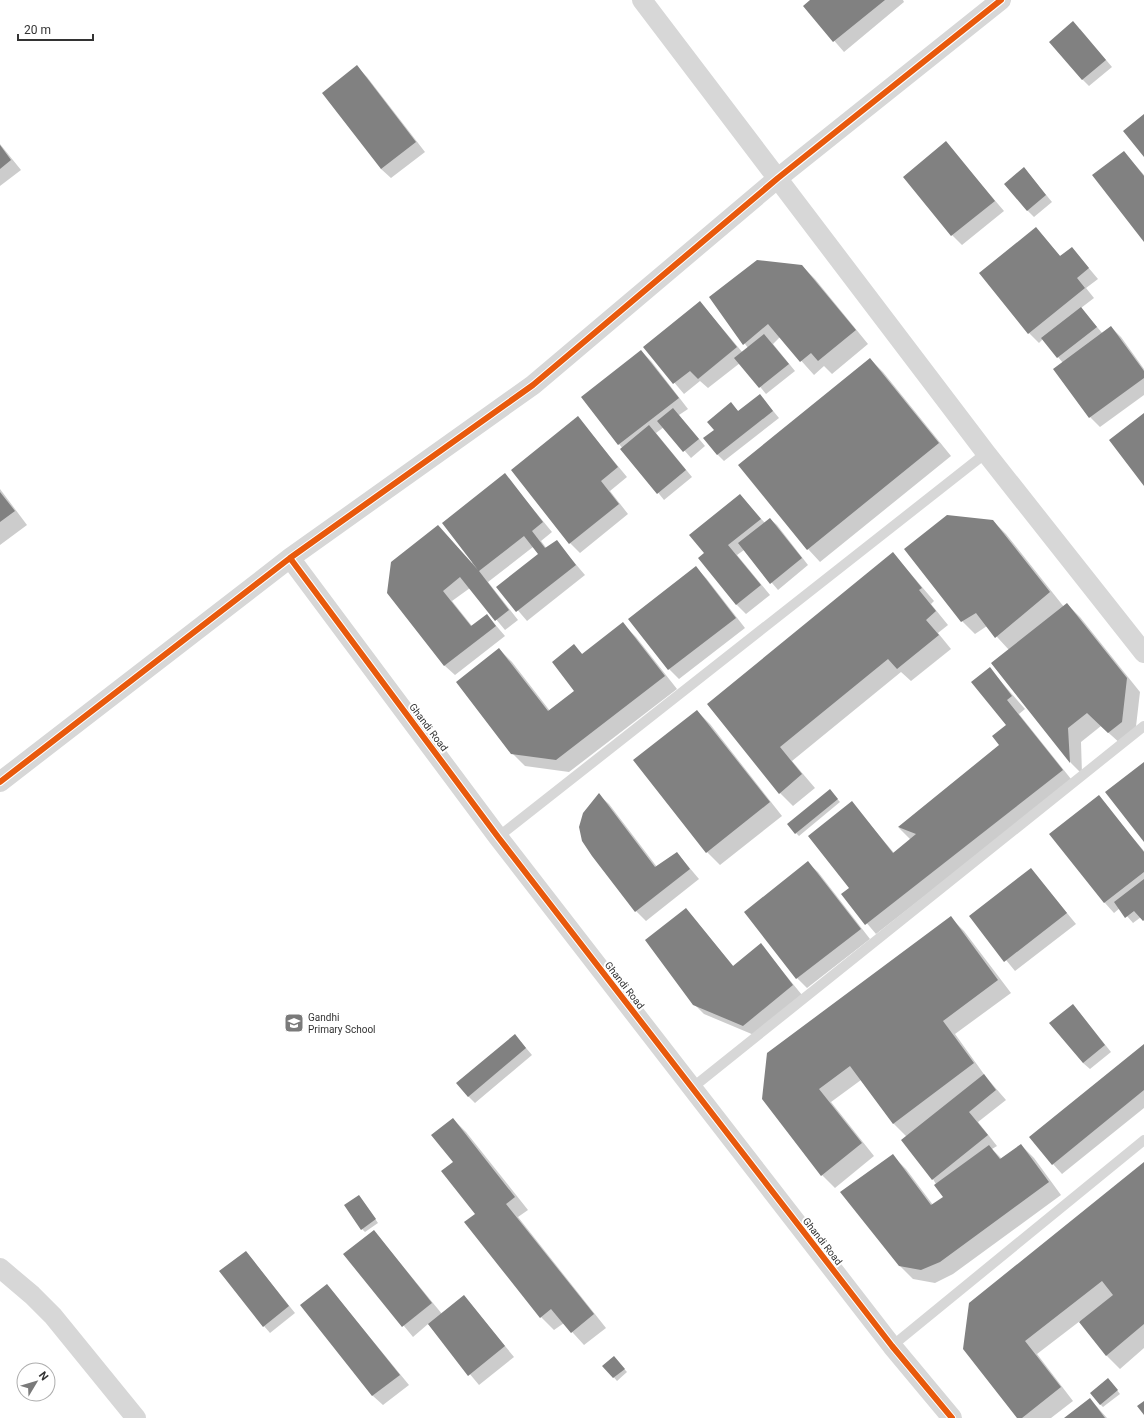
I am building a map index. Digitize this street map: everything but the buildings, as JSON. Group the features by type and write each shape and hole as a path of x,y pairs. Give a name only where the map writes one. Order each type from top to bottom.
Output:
{"street":[{"path":"642,0 986,453 1144,653"},
{"path":"0,782 290,558 533,385 778,178 1001,0"},
{"name":"Ghandi Road","path":"290,558 498,837 892,1346 952,1418"},
{"path":"0,1268 32,1295 53,1316 136,1418"}],"lane":[{"path":"498,837 986,453"},
{"path":"692,1088 1144,726"},
{"path":"892,1346 1144,1140"}],"cycle path":[{"path":"0,782 290,558 533,385 778,178 1001,0"},
{"path":"290,558 498,837 892,1346 952,1418"}],"place":[{"name":"Gandhi Primary School","path":"294,1023"}]}
